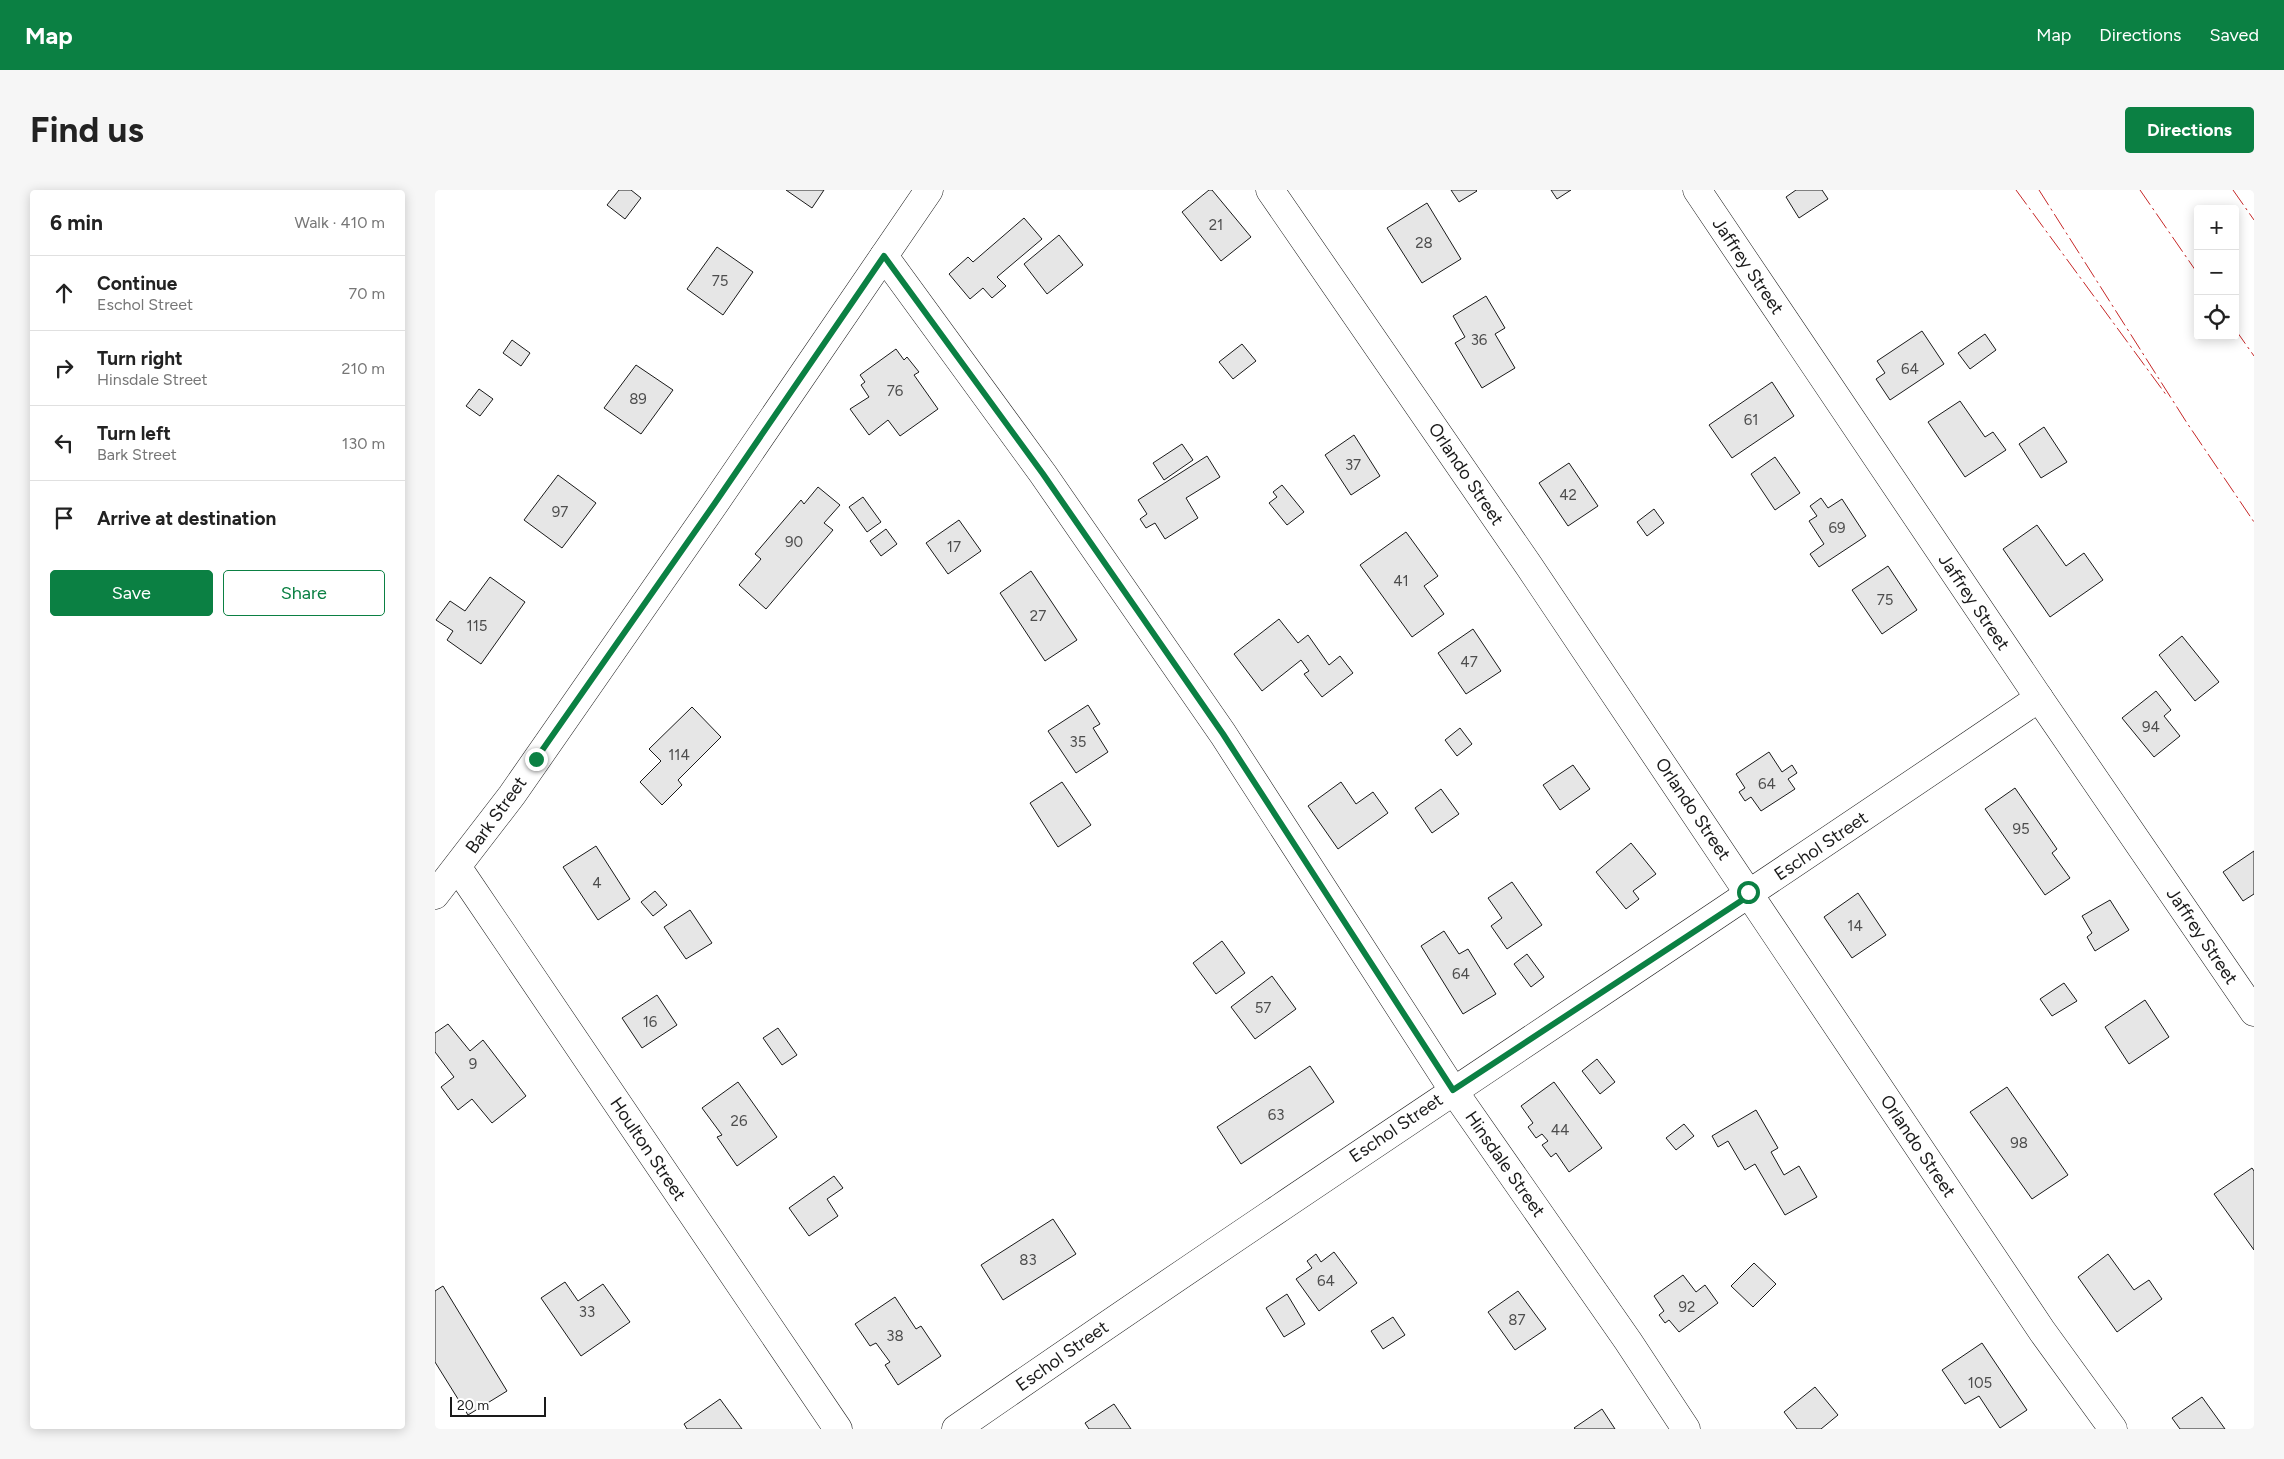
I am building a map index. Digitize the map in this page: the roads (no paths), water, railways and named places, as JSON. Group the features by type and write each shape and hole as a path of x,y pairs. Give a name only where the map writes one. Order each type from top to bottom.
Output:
{"street":[{"name":"Bark Street","path":"435,895 458,868 512,795 929,190"},
{"name":"Orlando Street","path":"1270,190 1529,566 2037,1323 2113,1429"},
{"name":"Jaffrey Street","path":"1697,190 2039,698 2254,1012"},
{"name":"Hinsdale Street","path":"884,256 1043,474 1223,734 1453,1090 1628,1341 1686,1429"},
{"name":"Eschol Street","path":"956,1429 1453,1090 1750,895 2039,698"},
{"name":"Houlton Street","path":"458,868 838,1429"}]}
